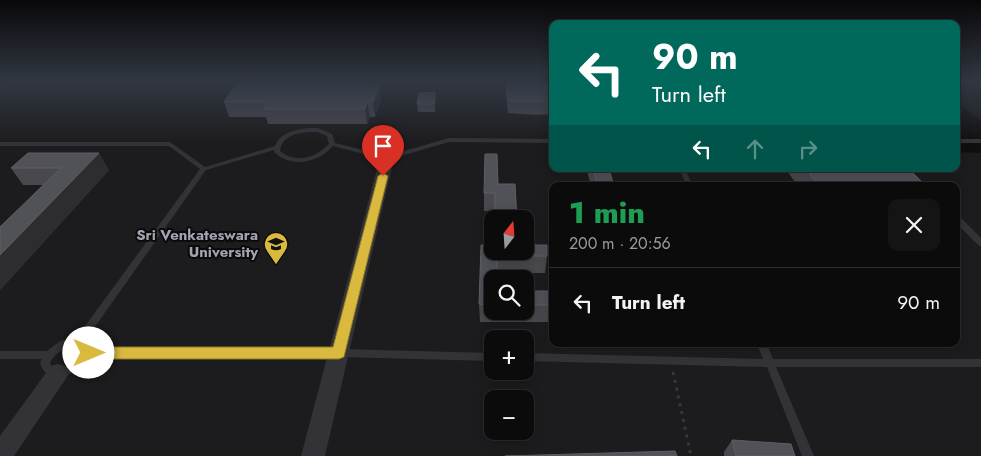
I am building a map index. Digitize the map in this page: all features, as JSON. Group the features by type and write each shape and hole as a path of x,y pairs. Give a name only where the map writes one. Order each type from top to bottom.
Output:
{"street":[{"path":"313,456 387,158"},
{"path":"0,456 53,364"}],"lane":[{"path":"309,130 325,132 330,135 332,144 323,154 305,159 287,158 277,152 279,142 292,134 309,130"},
{"path":"332,144 387,158 449,140 549,141"},
{"path":"960,141 981,141"},
{"path":"0,144 170,144 204,169"},
{"path":"80,340 204,169 277,147"},
{"path":"960,222 981,243"},
{"path":"0,355 53,364 76,366 89,353 90,346 87,342 80,340 63,344 53,364"},
{"path":"763,347 808,456"},
{"path":"89,353 339,353 484,356"},
{"path":"534,357 770,363 981,363"}],"path":[{"path":"670,361 690,456"}],"shaded area":[{"name":"Sri Venkateswara University","path":"0,102 549,102 549,172 960,172 960,152 981,153 981,456 0,456"},
{"path":"960,102 981,102 981,121 960,104"}],"building":[{"path":"268,102 367,102 365,109 263,109"},
{"path":"417,102 434,102 434,104 417,104"},
{"path":"28,153 99,153 0,255 0,227 61,168 11,168"},
{"path":"485,154 497,154 498,184 515,184 516,210 495,210 495,193 484,193"},
{"path":"594,172 610,172 613,182 597,182"},
{"path":"808,172 912,172 922,182 816,182"},
{"path":"481,245 484,245 484,260 497,260 497,270 484,270 484,304 479,304"},
{"path":"534,245 547,245 547,256 534,256"},
{"path":"534,291 549,291 549,305 534,305"},
{"path":"732,440 791,444 795,456 736,456"},
{"path":"675,451 677,456 505,456"}],"place":[{"name":"Sri Venkateswara University","path":"276,265"}],"route":[{"path":"89,353 339,353 383,176"}]}
